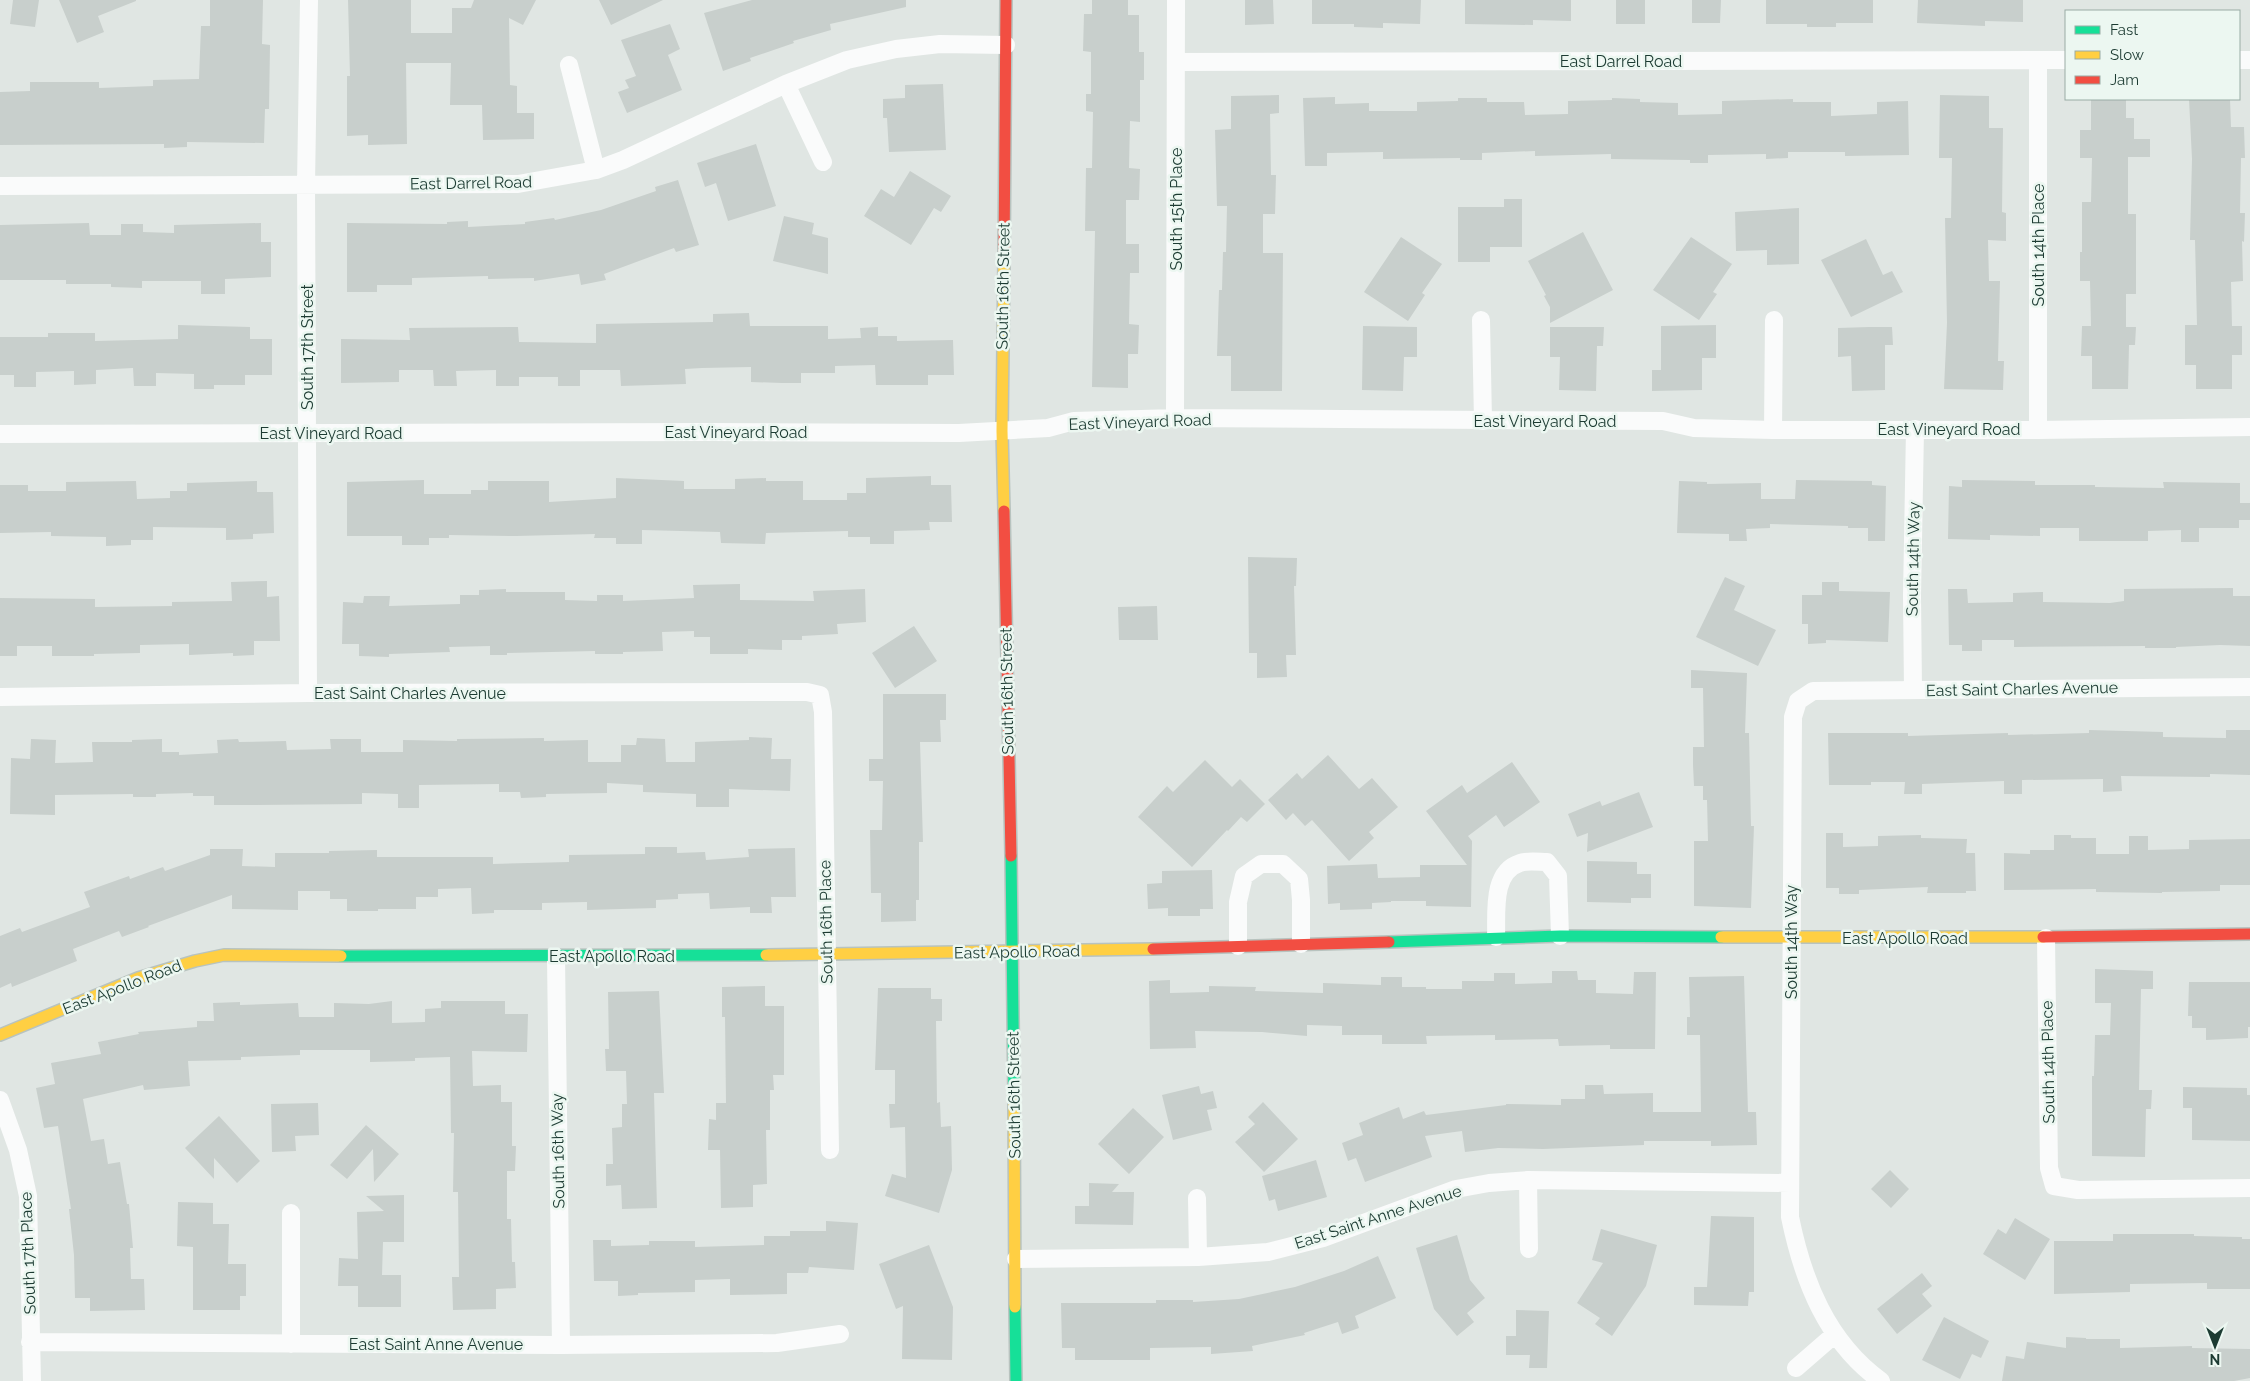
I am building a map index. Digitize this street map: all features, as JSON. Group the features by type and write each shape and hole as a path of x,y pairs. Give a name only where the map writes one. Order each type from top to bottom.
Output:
{"street":[{"name":"South 17th Street","path":"308,694 306,184 309,0"},
{"name":"South 16th Street","path":"1006,0 1002,431 1012,952 1016,1381"},
{"name":"South 15th Place","path":"1175,418 1176,0"},
{"name":"East Darrel Road","path":"0,186 518,184 596,170 701,125 786,84 847,60 896,49 940,44 1006,45"},
{"name":"South 14th Place","path":"2038,60 2038,430"},
{"name":"East Darrel Road","path":"1176,62 2065,60"},
{"path":"569,65 596,170"},
{"path":"786,84 823,162"},
{"path":"1481,320 1483,421"},
{"path":"1773,430 1774,320"},
{"name":"East Vineyard Road","path":"0,434 959,433 1048,428 1074,420 1175,418 1483,421 1663,420 1694,428 1773,430 2038,430 2250,427"},
{"name":"South 14th Way","path":"1913,690 1912,596 1915,429"},
{"name":"East Saint Charles Avenue","path":"1798,701 1813,691 2250,687"},
{"name":"East Saint Charles Avenue","path":"0,697 807,692 820,695"},
{"name":"South 16th Place","path":"820,695 823,712 830,1150"},
{"name":"South 14th Way","path":"1798,701 1793,717 1790,1217 1797,1253 1808,1283 1834,1335 1867,1371 1881,1381"},
{"path":"1496,937 1497,896 1504,875 1520,863 1547,862 1558,876 1560,936"},
{"path":"1238,946 1238,902 1244,876 1261,864 1283,864 1299,879 1302,900 1301,944"},
{"name":"East Apollo Road","path":"0,1035 163,969 191,961 224,955 556,957 1012,952 1560,936 2046,938 2250,934"},
{"name":"South 14th Place","path":"2046,938 2049,1168 2054,1186 2078,1190 2250,1188"},
{"name":"South 16th Way","path":"556,957 560,1345"},
{"name":"South 17th Place","path":"0,1100 18,1150 28,1196 32,1381"},
{"path":"1528,1180 1529,1249"},
{"name":"East Saint Anne Avenue","path":"1016,1259 1198,1257 1268,1252 1323,1238 1456,1189 1489,1183 1528,1180 1790,1183"},
{"path":"1197,1198 1198,1257"},
{"path":"291,1213 291,1344"},
{"name":"East Saint Anne Avenue","path":"30,1342 560,1345 777,1342 840,1334"},
{"path":"1796,1368 1834,1335"}],"building":[{"path":"13,0 39,0 35,27 10,24"},
{"path":"59,0 136,1 98,16 104,32 77,43"},
{"path":"210,0 263,0 262,44 270,45 269,109 265,109 264,143 187,142 187,147 164,148 164,144 0,145 0,92 30,91 30,82 99,82 99,88 153,86 153,80 199,79 201,26 210,26"},
{"path":"348,0 411,0 411,33 452,33 452,8 471,8 474,0 536,0 523,25 509,18 510,85 517,86 517,113 534,113 534,139 483,140 482,105 450,105 451,63 406,63 407,144 368,145 368,135 347,136 347,76 350,76"},
{"path":"599,0 663,0 611,25"},
{"path":"752,0 906,0 906,7 830,24 831,30 793,41 794,43 750,58 751,61 723,71 704,13"},
{"path":"1092,0 1128,0 1128,15 1139,15 1139,52 1144,52 1144,80 1140,80 1140,122 1130,121 1129,168 1140,169 1139,200 1126,200 1126,244 1139,244 1139,273 1130,273 1129,324 1139,325 1138,354 1128,354 1128,388 1092,387 1095,231 1085,231 1086,168 1092,168 1093,112 1086,111 1086,94 1091,94 1091,52 1083,51 1084,14 1092,14"},
{"path":"1245,0 1273,0 1274,24 1245,25"},
{"path":"1312,0 1421,0 1420,24 1383,23 1383,28 1354,27 1354,24 1312,24"},
{"path":"1465,0 1571,0 1571,21 1533,20 1533,25 1465,24"},
{"path":"1616,0 1645,0 1645,24 1616,24"},
{"path":"1692,0 1721,0 1720,23 1692,23"},
{"path":"1766,0 1873,0 1873,23 1836,23 1836,27 1807,27 1807,24 1766,24"},
{"path":"1918,0 2023,0 2023,22 1985,21 1985,26 1917,23"},
{"path":"670,24 680,49 668,55 682,90 627,113 618,92 629,88 625,80 636,76 621,40"},
{"path":"943,84 946,150 889,152 887,118 883,118 883,99 905,98 905,85"},
{"path":"1279,95 1279,113 1270,114 1271,175 1276,175 1275,214 1263,214 1263,253 1283,253 1282,391 1231,391 1231,356 1217,356 1219,290 1222,290 1223,252 1226,252 1227,206 1217,206 1215,130 1231,129 1231,96"},
{"path":"1940,95 1989,96 1989,128 2003,128 2002,212 2006,213 2006,241 1988,240 1989,281 2000,281 1998,361 2004,361 2003,390 1944,389 1947,323 1945,218 1951,218 1952,158 1939,158"},
{"path":"1335,97 1335,104 1369,103 1369,111 1417,111 1417,102 1458,101 1458,98 1487,98 1487,102 1524,102 1525,115 1568,114 1568,101 1612,100 1612,98 1640,99 1640,102 1678,103 1678,115 1722,114 1722,101 1793,99 1793,102 1831,102 1831,116 1877,114 1877,102 1908,101 1909,155 1845,156 1845,152 1788,152 1788,158 1766,159 1766,154 1708,155 1708,163 1690,163 1690,160 1611,159 1611,154 1535,156 1535,151 1482,153 1482,160 1460,160 1460,158 1383,159 1383,152 1327,153 1327,166 1305,166 1303,98"},
{"path":"2091,100 2126,100 2126,118 2134,118 2134,139 2150,139 2150,157 2128,157 2128,214 2136,214 2136,294 2126,294 2126,327 2136,327 2135,345 2129,345 2128,389 2092,389 2092,356 2081,356 2082,326 2091,326 2090,281 2080,281 2080,252 2082,252 2082,202 2091,202 2092,158 2080,158 2080,130 2091,130"},
{"path":"2189,100 2230,100 2231,127 2244,127 2245,158 2241,158 2240,213 2245,213 2244,242 2242,241 2243,281 2231,282 2232,326 2242,326 2242,355 2232,355 2232,389 2196,389 2196,365 2185,365 2185,325 2197,325 2195,240 2190,240 2192,159"},
{"path":"756,144 776,206 728,221 716,183 705,187 697,163"},
{"path":"910,171 951,196 941,212 934,208 911,245 864,216 881,189 894,197"},
{"path":"678,180 699,245 676,252 674,248 604,274 606,280 581,285 579,274 534,281 534,278 488,279 488,276 412,278 412,285 377,285 377,292 347,292 347,223 447,224 447,222 468,221 468,227 525,224 525,222 554,218 555,220 601,210 656,191 655,187"},
{"path":"1504,199 1522,199 1522,247 1490,247 1490,262 1458,262 1458,207 1504,207"},
{"path":"1799,208 1799,264 1767,265 1767,250 1736,251 1735,212"},
{"path":"784,216 814,223 812,234 828,238 828,274 773,261"},
{"path":"89,223 90,235 121,235 121,224 143,224 143,232 174,233 174,225 261,223 261,242 271,242 271,277 225,279 225,294 201,294 201,281 142,281 142,288 111,287 111,284 66,284 66,280 0,280 0,225"},
{"path":"1583,232 1613,290 1550,323 1550,307 1544,296 1546,295 1528,261"},
{"path":"1401,237 1442,264 1422,293 1425,295 1408,321 1364,292"},
{"path":"1691,237 1732,264 1713,292 1717,294 1699,320 1653,290"},
{"path":"1866,239 1883,275 1892,271 1903,292 1851,317 1821,260"},
{"path":"749,313 750,326 828,326 828,339 861,338 860,328 878,327 878,336 897,336 897,341 953,340 954,375 928,375 928,385 876,385 875,365 835,366 835,373 801,373 801,383 782,383 751,382 751,367 702,368 685,369 686,384 621,386 620,370 580,370 580,386 558,386 558,377 519,377 519,386 496,386 496,370 456,371 457,386 434,386 433,370 399,370 399,382 341,383 341,339 410,340 409,328 518,327 519,342 596,343 596,324 713,322 713,314"},
{"path":"178,325 250,327 250,339 272,339 272,375 245,375 245,385 214,385 214,389 194,389 194,374 156,373 156,386 134,386 133,368 96,370 96,384 74,385 74,371 36,372 36,387 14,387 14,375 0,375 0,337 48,337 48,333 95,333 95,341 178,339"},
{"path":"1716,325 1716,358 1702,358 1702,390 1652,391 1652,370 1661,370 1661,326"},
{"path":"1363,326 1417,327 1417,357 1404,357 1403,391 1362,390"},
{"path":"1550,327 1604,327 1603,346 1597,346 1596,391 1559,390 1560,357 1550,357"},
{"path":"1892,327 1893,345 1885,345 1885,390 1852,391 1851,356 1838,357 1838,328"},
{"path":"931,476 931,485 951,485 952,522 929,522 930,530 894,531 894,544 870,544 870,537 848,537 848,531 766,533 765,544 721,543 720,532 642,530 642,544 616,544 616,538 594,538 595,534 449,535 449,538 429,538 429,545 402,545 402,536 347,536 347,482 424,480 424,494 471,494 471,490 488,490 488,481 549,481 549,502 616,498 616,478 684,481 684,489 735,489 735,479 766,478 766,481 803,481 803,500 847,500 847,493 866,493 866,478"},
{"path":"1796,480 1872,481 1872,485 1886,486 1885,541 1868,541 1868,528 1848,528 1848,526 1770,524 1770,528 1746,529 1747,541 1729,541 1729,534 1677,533 1679,481 1707,482 1707,484 1761,483 1761,499 1795,499"},
{"path":"1962,480 2035,481 2035,485 2164,488 2163,482 2240,483 2240,503 2250,503 2250,520 2239,520 2239,528 2199,528 2199,542 2181,542 2181,530 2148,531 2148,541 2079,541 2079,528 2040,528 2040,536 1990,535 1990,540 1948,539 1949,486 1962,487"},
{"path":"136,481 137,499 170,498 170,491 187,491 187,483 257,481 257,492 273,492 274,533 253,534 253,539 226,540 226,528 153,527 153,540 131,540 131,545 106,546 106,537 51,536 51,532 0,533 0,485 28,485 28,491 66,491 66,482"},
{"path":"1248,557 1297,558 1296,586 1294,586 1296,655 1286,655 1287,677 1257,678 1257,653 1249,653"},
{"path":"1725,577 1745,586 1734,610 1776,630 1758,666 1696,637"},
{"path":"267,581 267,597 279,596 280,641 254,641 254,655 233,656 233,653 189,655 189,644 140,645 140,653 94,654 94,656 52,656 52,646 17,646 17,656 0,656 0,598 95,599 95,607 172,606 172,602 232,601 231,582"},
{"path":"1822,582 1839,582 1839,591 1890,592 1888,642 1826,640 1826,643 1808,644 1808,624 1802,624 1802,595 1822,595"},
{"path":"740,584 740,600 814,601 813,591 865,589 866,622 837,624 838,634 802,636 802,640 782,640 782,650 748,649 748,654 710,654 710,637 694,637 694,631 662,632 663,651 623,652 623,654 595,654 595,651 490,655 490,646 449,647 450,652 389,654 389,657 359,656 359,644 342,644 343,602 363,603 364,596 390,596 389,606 460,604 460,595 479,595 479,590 506,589 506,592 565,592 565,600 597,601 597,595 623,595 623,601 694,598 693,585"},
{"path":"2233,588 2233,596 2250,596 2250,646 2220,645 2176,648 2145,648 2145,646 2014,647 2014,640 1982,640 1982,651 1962,651 1962,645 1949,645 1948,589 1967,589 1968,603 2013,602 2013,593 2043,592 2043,602 2110,603 2124,601 2124,589"},
{"path":"1157,606 1158,640 1119,640 1118,607"},
{"path":"914,626 937,661 895,688 872,653"},
{"path":"1691,670 1747,673 1745,733 1749,733 1751,826 1754,826 1751,908 1694,906 1694,841 1708,841 1707,800 1703,800 1703,786 1694,786 1693,765 1693,747 1704,747 1703,688 1691,688"},
{"path":"883,694 946,694 946,720 940,720 941,742 920,742 923,842 919,842 919,900 916,900 916,921 881,922 881,893 871,893 870,830 882,830 883,781 869,781 869,759 883,759"},
{"path":"2089,730 2163,732 2163,737 2226,738 2226,730 2250,730 2250,775 2210,774 2210,777 2121,776 2122,791 2103,792 2103,779 2022,780 2022,794 2004,794 2004,781 1922,784 1922,794 1904,794 1905,782 1871,782 1871,785 1829,785 1828,733 1908,733 1908,736 2008,733 2008,735 2089,733"},
{"path":"749,737 772,738 771,759 791,759 790,791 729,789 729,807 696,807 696,794 643,792 643,785 607,783 607,793 546,794 546,797 521,798 520,792 499,792 499,784 419,785 419,808 398,808 398,794 362,793 362,804 256,805 214,805 214,796 193,796 193,793 156,794 156,797 133,797 133,794 55,795 55,815 10,814 11,758 30,759 31,739 56,740 55,763 93,762 92,742 132,742 132,740 162,739 162,752 179,752 179,755 218,753 217,740 238,739 239,742 286,741 287,750 331,749 330,739 361,739 361,752 403,752 403,740 457,741 457,739 544,738 544,741 588,740 588,762 621,762 621,745 636,745 637,738 665,739 666,762 695,762 695,742 749,740"},
{"path":"1328,755 1359,789 1372,778 1398,807 1369,832 1374,838 1349,861 1312,820 1305,826 1293,813 1286,820 1268,800 1297,773 1302,779"},
{"path":"1205,760 1232,787 1240,779 1265,804 1247,822 1241,817 1192,867 1138,817 1167,786 1173,792"},
{"path":"1512,762 1540,802 1504,827 1496,815 1468,836 1472,841 1471,907 1426,906 1426,901 1391,901 1372,903 1372,909 1340,910 1340,903 1328,904 1327,866 1377,864 1378,878 1420,877 1420,865 1467,865 1426,811 1462,785 1467,793"},
{"path":"1639,792 1653,827 1587,852 1588,833 1577,837 1568,814 1600,801 1602,806"},
{"path":"1826,833 1843,833 1843,847 1878,846 1878,836 1921,835 1921,838 1967,839 1966,853 1975,853 1976,891 1966,891 1966,893 1927,893 1928,887 1859,890 1859,894 1839,894 1839,888 1826,888"},
{"path":"2054,835 2071,835 2071,838 2096,838 2096,854 2129,854 2129,836 2148,836 2148,850 2189,849 2189,840 2250,839 2250,885 2220,885 2220,891 2162,893 2096,892 2096,889 2004,890 2004,853 2030,854 2030,850 2054,850"},
{"path":"645,847 677,847 677,853 705,852 706,860 749,857 748,849 795,848 796,897 771,897 772,913 750,913 750,907 710,909 709,893 678,894 678,899 656,900 656,908 587,910 587,902 542,903 542,910 494,910 494,913 472,914 471,888 438,889 438,897 416,897 416,909 378,909 378,911 347,911 347,899 330,899 330,891 298,891 298,910 232,909 232,895 122,937 119,931 73,949 77,961 12,987 11,983 0,988 0,936 20,928 22,932 90,907 84,892 129,876 130,879 163,867 165,871 210,855 210,849 243,849 242,866 275,867 275,853 329,853 329,851 377,850 377,857 493,857 493,864 569,862 569,855 645,854"},
{"path":"1587,861 1637,862 1637,874 1651,874 1651,898 1631,898 1631,903 1587,902"},
{"path":"1212,870 1213,909 1200,909 1200,916 1168,916 1168,908 1148,909 1147,884 1162,883 1162,871"},
{"path":"2095,969 2153,971 2153,989 2141,989 2139,1090 2152,1090 2151,1109 2146,1109 2145,1157 2092,1156 2092,1076 2094,1076 2095,1035 2110,1035 2111,1003 2095,1003"},
{"path":"1552,971 1577,971 1578,980 1596,980 1596,993 1633,994 1634,972 1656,972 1655,1049 1610,1049 1610,1045 1559,1046 1558,1039 1495,1040 1495,1035 1426,1036 1427,1044 1382,1044 1382,1035 1342,1035 1342,1026 1307,1025 1307,1036 1262,1032 1195,1031 1196,1048 1150,1049 1149,981 1170,980 1170,993 1209,992 1209,986 1256,987 1255,991 1323,993 1323,983 1381,985 1381,977 1402,977 1402,987 1426,987 1426,989 1462,989 1462,981 1494,981 1494,973 1515,973 1515,984 1552,983"},
{"path":"1744,976 1748,1112 1756,1112 1757,1145 1711,1146 1711,1141 1644,1141 1644,1145 1543,1149 1498,1148 1465,1152 1462,1131 1425,1136 1432,1157 1365,1182 1356,1158 1348,1161 1342,1143 1363,1135 1359,1123 1399,1107 1403,1119 1424,1111 1426,1115 1506,1104 1561,1105 1561,1099 1585,1099 1585,1085 1603,1085 1604,1094 1653,1093 1653,1112 1701,1112 1700,1035 1687,1035 1687,1017 1690,1017 1689,977"},
{"path":"2189,982 2250,982 2250,1027 2248,1027 2248,1038 2206,1040 2206,1028 2192,1028 2192,1016 2188,1016"},
{"path":"765,986 765,1006 784,1006 784,1075 773,1075 774,1090 770,1090 770,1130 766,1130 767,1184 753,1185 753,1207 721,1208 720,1150 708,1150 709,1119 716,1120 716,1103 726,1103 725,1017 722,1017 722,987"},
{"path":"878,988 931,988 931,999 942,999 942,1021 936,1021 937,1103 940,1102 941,1127 951,1126 952,1170 939,1213 885,1196 892,1174 906,1178 905,1127 890,1128 889,1104 895,1104 895,1070 875,1070"},
{"path":"659,991 664,1093 654,1093 657,1208 622,1209 621,1185 606,1186 606,1164 613,1164 612,1128 622,1127 622,1104 627,1104 626,1071 606,1071 605,1049 609,1049 608,992"},
{"path":"392,1001 392,1023 425,1022 425,1009 441,1008 441,1001 505,1001 505,1014 528,1014 527,1052 472,1051 473,1086 501,1085 501,1102 512,1102 512,1146 516,1146 515,1171 507,1171 507,1219 511,1219 512,1262 515,1262 516,1288 496,1289 496,1309 453,1310 452,1277 459,1277 458,1192 453,1192 454,1133 451,1133 450,1057 415,1058 415,1061 370,1062 370,1050 300,1050 300,1055 241,1057 241,1060 188,1061 190,1086 144,1090 143,1085 83,1099 91,1141 104,1139 108,1164 120,1162 127,1204 129,1204 133,1248 130,1248 131,1279 144,1279 145,1310 90,1311 90,1298 75,1298 74,1255 69,1209 71,1209 58,1126 44,1128 36,1088 55,1084 51,1063 101,1054 98,1042 139,1034 138,1032 197,1027 197,1021 214,1021 213,1003 240,1002 240,1005 298,1003 299,1017 334,1017 334,1003 369,1004"},
{"path":"1199,1086 1201,1094 1213,1091 1217,1108 1207,1110 1212,1130 1173,1140 1162,1095"},
{"path":"2183,1087 2247,1088 2247,1095 2250,1095 2250,1141 2192,1140 2192,1108 2183,1108"},
{"path":"1263,1102 1298,1139 1264,1172 1235,1142 1255,1124 1248,1117"},
{"path":"318,1103 319,1135 295,1136 296,1151 272,1152 271,1104"},
{"path":"1133,1108 1164,1137 1129,1174 1098,1144"},
{"path":"219,1116 260,1161 237,1183 214,1158 214,1179 185,1148"},
{"path":"366,1125 399,1154 374,1182 373,1149 347,1179 330,1165"},
{"path":"1316,1160 1327,1197 1278,1211 1275,1199 1269,1201 1262,1176"},
{"path":"1890,1170 1909,1189 1891,1208 1871,1189"},
{"path":"1089,1183 1119,1184 1112,1192 1134,1192 1133,1225 1075,1224 1075,1206 1089,1206"},
{"path":"404,1195 404,1242 383,1242 382,1275 401,1275 401,1307 358,1307 358,1286 338,1286 339,1258 358,1259 357,1212 384,1211 366,1196"},
{"path":"178,1202 213,1203 213,1224 229,1224 228,1264 246,1264 246,1296 240,1296 240,1310 193,1310 193,1247 177,1246"},
{"path":"1711,1216 1754,1217 1754,1292 1749,1292 1748,1306 1694,1305 1694,1287 1707,1287"},
{"path":"2015,1218 2050,1239 2025,1280 1983,1254 1998,1229 2006,1234"},
{"path":"826,1221 858,1223 854,1270 809,1267 808,1273 787,1273 787,1294 730,1295 730,1279 695,1280 695,1292 638,1293 638,1295 618,1296 618,1281 594,1281 593,1240 611,1240 611,1246 649,1245 649,1241 695,1241 695,1247 764,1245 764,1236 790,1236 790,1231 826,1231"},
{"path":"1601,1229 1657,1245 1646,1286 1612,1336 1595,1324 1600,1318 1577,1303 1603,1263 1592,1260"},
{"path":"2113,1234 2194,1234 2194,1236 2242,1237 2242,1239 2250,1239 2250,1289 2207,1289 2207,1283 2130,1284 2130,1292 2054,1294 2054,1241 2113,1241"},
{"path":"1457,1235 1470,1280 1485,1298 1467,1313 1474,1322 1457,1336 1434,1309 1416,1248"},
{"path":"929,1245 953,1307 952,1360 902,1359 903,1306 896,1309 879,1264"},
{"path":"1378,1256 1396,1298 1355,1316 1359,1328 1342,1334 1338,1322 1304,1333 1305,1335 1252,1346 1253,1351 1211,1354 1211,1347 1150,1348 1150,1360 1075,1360 1075,1348 1062,1348 1061,1303 1156,1303 1156,1300 1193,1300 1193,1302 1239,1299 1295,1287 1344,1271"},
{"path":"1922,1273 1932,1286 1922,1294 1932,1306 1897,1334 1877,1309"},
{"path":"1516,1310 1549,1311 1547,1368 1529,1368 1530,1355 1506,1355 1506,1336 1516,1336"},
{"path":"1944,1317 1989,1341 1981,1358 1972,1354 1960,1379 1922,1360"},
{"path":"2066,1337 2120,1339 2120,1348 2192,1346 2192,1348 2250,1349 2250,1378 2234,1381 2002,1381 2006,1356 2024,1359 2027,1342 2066,1348"}],"traffic: fast":[{"path":"1011,856 1014,1097"},
{"path":"1389,942 1560,936 1721,937"},
{"path":"341,956 766,955"},
{"path":"1015,1307 1016,1381"}],"traffic: slow":[{"path":"1004,259 1002,431 1004,511"},
{"path":"1721,937 2043,937"},
{"path":"766,955 1153,949"},
{"path":"0,1035 138,978 195,961 224,955 341,956"},
{"path":"1014,1097 1015,1307"}],"traffic: jam":[{"path":"1004,259 1006,0"},
{"path":"1004,511 1011,856"},
{"path":"2043,937 2250,934"},
{"path":"1153,949 1389,942"}]}
